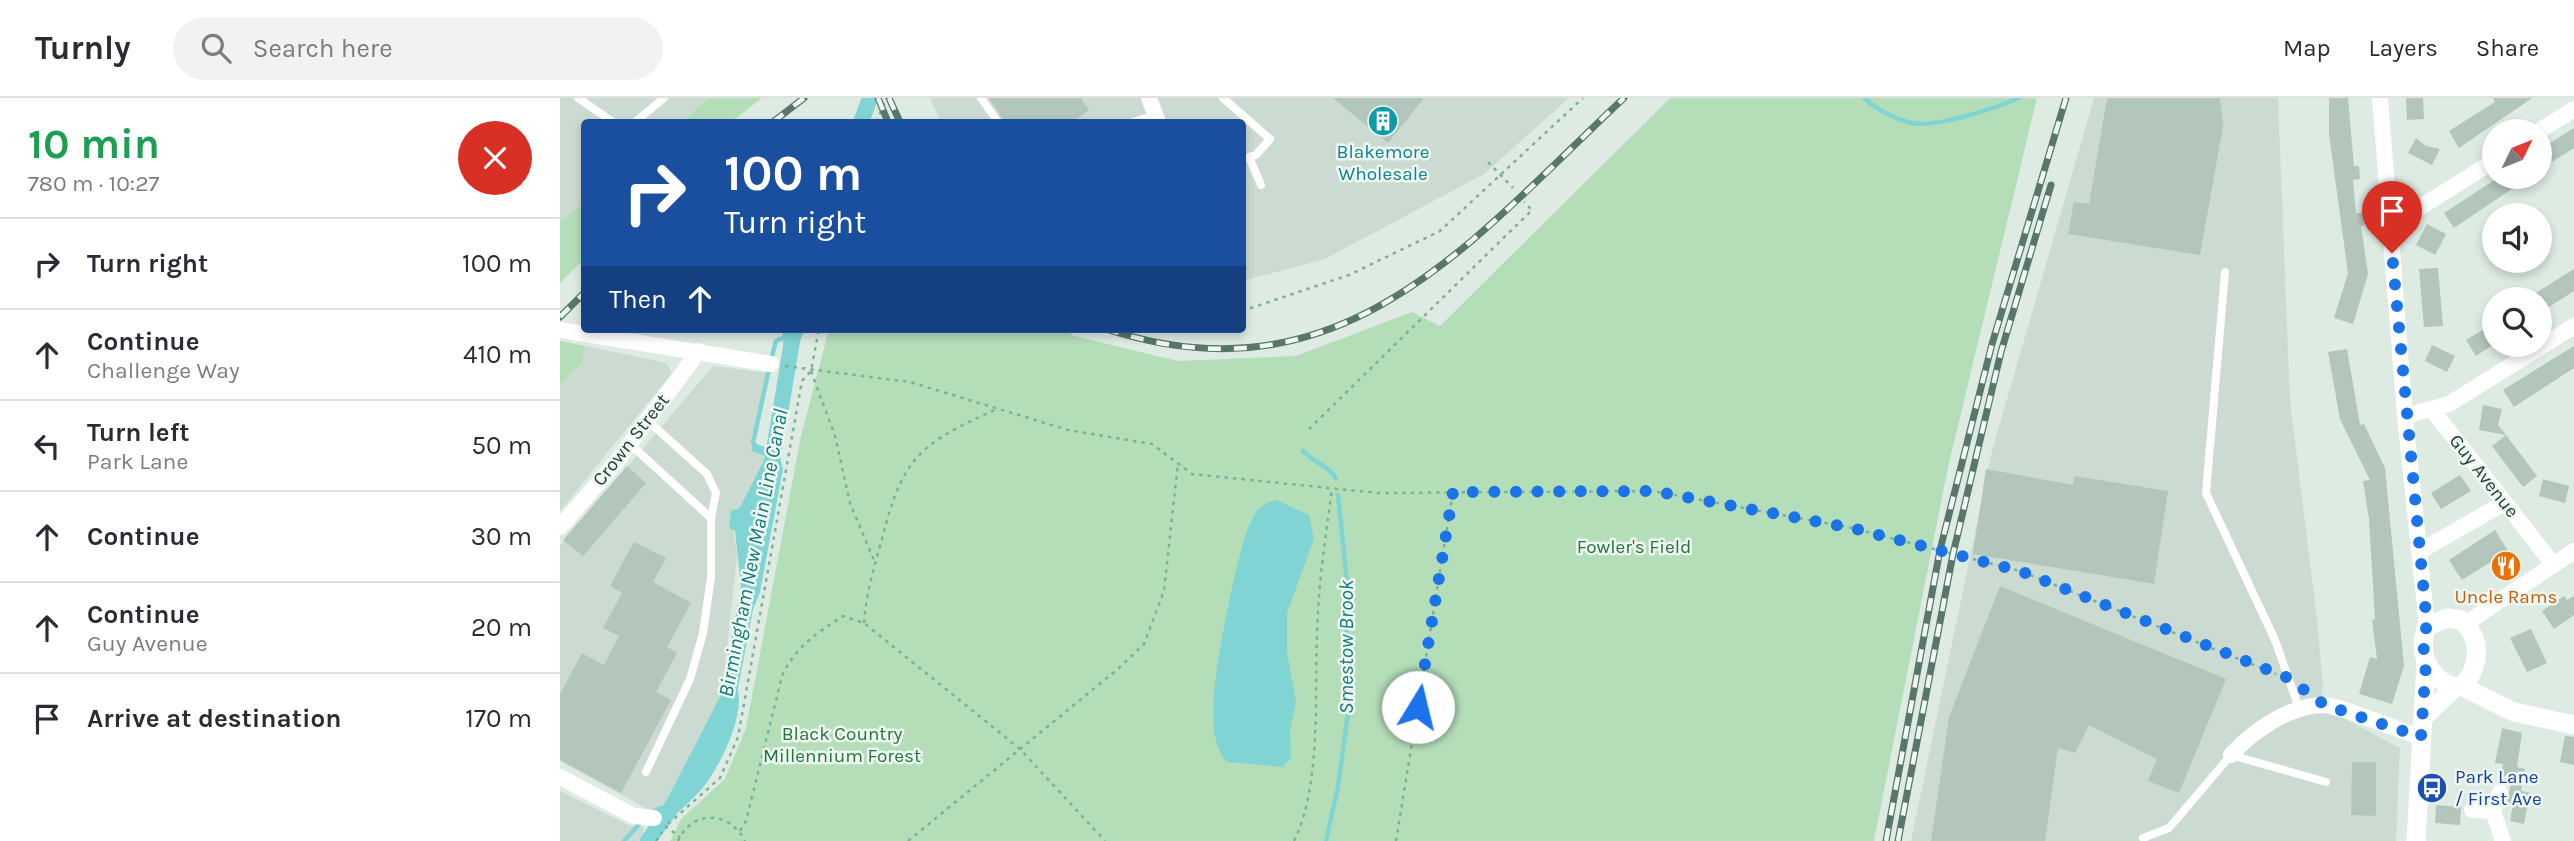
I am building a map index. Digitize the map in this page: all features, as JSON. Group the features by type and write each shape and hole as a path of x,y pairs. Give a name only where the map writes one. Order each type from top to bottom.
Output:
{"street":[{"path":"1149,98 1156,119"},
{"path":"2380,98 2405,416 2427,626 2422,638 2426,663 2416,841"},
{"path":"2552,123 2574,109"},
{"path":"2390,226 2482,168"},
{"path":"2405,416 2433,411 2468,394 2574,326"},
{"path":"560,330 771,363"},
{"name":"Crown Street","path":"560,527 630,444 699,351"},
{"name":"Guy Avenue","path":"2433,411 2553,564"},
{"path":"2420,551 2504,503"},
{"path":"2465,624 2574,551"},
{"path":"2427,626 2448,618 2465,624 2474,637 2478,662 2501,705"},
{"path":"2422,727 2474,672 2478,662"},
{"path":"2426,663 2436,679 2529,716 2574,725"},
{"path":"2231,755 2249,736 2271,722 2325,705 2422,727"},
{"path":"560,777 634,816 654,818"},
{"path":"2500,792 2493,811 2503,841"},
{"path":"2472,810 2493,811"}],"lane":[{"path":"578,98 609,119"},
{"path":"639,119 664,98"},
{"path":"981,98 996,119"},
{"path":"1223,98 1270,139 1256,155 1246,158 1261,185"},
{"path":"2225,272 2206,493 2275,640 2300,711"},
{"path":"646,772 690,679 703,633 711,577 711,518 716,494 707,474 648,420"},
{"path":"630,444 680,486 711,518"},
{"path":"2143,838 2169,828 2231,755 2326,782"}],"path":[{"path":"877,119 887,98"},
{"path":"1246,310 1349,275 1440,231 1583,98"},
{"path":"1488,162 1513,188"},
{"path":"1309,429 1532,210 1524,202"},
{"path":"656,841 664,827 720,778 738,737 802,381 811,371 819,333"},
{"path":"802,369 910,382 1068,430 1152,444 1192,474 1378,493 1653,491 1852,528 2020,571 2286,677"},
{"path":"811,371 835,436 850,503 875,564"},
{"path":"864,623 890,502 911,462 936,439 999,408"},
{"path":"908,841 1144,644 1164,592 1178,463"},
{"path":"1294,841 1303,822 1316,722 1318,612 1332,488"},
{"path":"1396,841 1453,492"},
{"path":"740,831 746,821 782,676 791,656 813,635 843,616 864,623 1020,749 1105,841"},
{"path":"678,841 684,830 702,818 723,819 740,831 745,841"}],"shaded area":[{"path":"560,98 709,98 685,119 581,119 581,204 560,222"},
{"path":"930,98 1569,98 1484,174 1325,259 1246,280 1246,119 940,119"},
{"path":"2094,98 2278,98 2290,401 2317,618 2323,687 2319,705 2400,748 2396,841 1911,841 1992,451"},
{"path":"586,346 666,363 672,373 560,511 560,386 582,362"},
{"path":"713,366 767,373 751,451 766,455 739,510 731,510 737,556 722,695 663,808 651,811 560,761 560,546"},
{"path":"560,791 630,826 644,827 641,838 639,841 560,841"}],"green space":[{"path":"709,98 762,98 735,119 685,119"},
{"name":"Fowler's Field","path":"1670,98 2037,98 1948,467 1874,841 670,841 681,819 725,779 746,728 801,436 828,333 1069,333 1178,361 1296,356 1412,312 1440,326"},
{"path":"581,204 581,262 560,283 560,222"},
{"path":"560,341 586,346 582,362 560,386"}],"water":[{"path":"782,333 803,333 786,373"},
{"path":"753,443 778,451 783,469 760,592 755,605 744,614 735,531 729,528 731,510 739,509 766,456 751,451"},
{"path":"1276,500 1309,515 1314,539 1287,613 1287,652 1296,702 1290,731 1291,758 1283,767 1227,762 1218,748 1213,721 1219,657 1242,549 1254,515 1264,505"},
{"path":"733,679 738,690 739,705 724,754 700,791 667,822 661,823 659,815 721,695"}],"building":[{"path":"989,98 1081,98 1089,110 1076,119 1003,119"},
{"name":"Blakemore Wholesale","path":"1333,98 1424,98 1388,143"},
{"path":"2107,98 2220,98 2223,126 2200,255 2068,234 2074,202 2089,204"},
{"path":"2329,98 2348,98 2354,166 2359,166 2360,179 2353,180 2356,213 2362,213 2364,226 2361,226 2368,274 2353,324 2334,318 2348,273 2329,134"},
{"path":"2406,98 2423,98 2424,119 2407,120"},
{"path":"2493,98 2532,98 2501,119 2482,119 2482,132 2459,148 2449,131 2495,102"},
{"path":"2574,128 2574,148 2552,162 2552,142"},
{"path":"2416,138 2426,146 2440,149 2432,165 2408,153"},
{"path":"2482,188 2512,189 2491,203 2482,203 2482,209 2454,228 2444,213"},
{"path":"2427,224 2446,234 2435,255 2416,245"},
{"path":"2438,268 2443,326 2424,327 2419,269"},
{"path":"2574,269 2574,291 2552,305 2552,287 2545,287"},
{"path":"2482,330 2482,352 2476,356 2466,340"},
{"path":"2432,345 2455,356 2447,372 2425,361"},
{"path":"2574,346 2574,368 2514,407 2503,390"},
{"path":"2347,349 2360,425 2364,424 2385,468 2404,666 2392,704 2359,694 2370,657 2377,659 2372,620 2375,619 2369,519 2363,481 2370,480 2340,419 2328,352"},
{"path":"2483,405 2502,409 2498,425 2506,435 2479,430"},
{"path":"2506,435 2537,476 2523,487 2492,446"},
{"path":"627,466 646,483 583,556 563,540"},
{"path":"1986,469 2073,485 2074,476 2168,491 2154,584 1973,554"},
{"path":"2460,475 2471,491 2441,509 2431,493"},
{"path":"2543,479 2569,486 2565,503 2539,496"},
{"path":"2495,530 2508,551 2462,580 2449,560"},
{"path":"634,542 666,558 653,582 691,603 667,647 677,653 656,692 671,700 621,793 560,760 560,694 582,653 604,665 619,636 603,628 622,593 610,586"},
{"path":"2000,586 2226,679 2179,793 2148,781 2157,759 2089,725 2075,753 2058,748 2045,841 1931,841 1949,717"},
{"path":"2564,596 2567,600 2574,596 2574,615 2554,629 2542,611"},
{"path":"2531,629 2547,663 2527,672 2510,638"},
{"path":"2502,728 2522,733 2517,767 2525,769 2521,791 2530,793 2524,824 2510,821 2513,804 2507,803 2512,777 2501,775 2503,764 2495,763"},
{"path":"2565,736 2574,737 2574,765 2560,762"},
{"path":"2352,762 2376,762 2376,816 2351,815"},
{"path":"2436,805 2461,807 2460,825 2435,823"}],"waterway":[{"name":"Birmingham New Main Line Canal","path":"862,119 870,98"},
{"path":"1864,98 1893,117 1922,124 1966,116 2018,98"},
{"name":"Birmingham New Main Line Canal","path":"771,468 793,333"},
{"path":"771,360 776,341 785,337"},
{"path":"757,447 753,443 769,369"},
{"name":"Smestow Brook","path":"1303,451 1336,478"},
{"name":"Smestow Brook","path":"1326,841 1338,787 1348,713 1345,688 1348,592 1338,495"},
{"name":"Birmingham New Main Line Canal","path":"728,698 748,593"},
{"name":"Birmingham New Main Line Canal","path":"648,841 673,805"},
{"path":"649,813 667,806"},
{"path":"624,841 641,822"}],"railway":[{"path":"777,119 804,98"},
{"path":"878,98 887,119"},
{"path":"889,98 899,119"},
{"path":"1125,333 1190,347 1265,346 1333,328 1396,296 1455,255 1511,206 1624,98"},
{"path":"1886,841 1940,550 1992,344 2066,98"},
{"path":"1898,841 1953,554 2001,352 2051,185"},
{"path":"560,317 581,296"}],"place":[{"name":"Blakemore Wholesale","path":"1383,121"},
{"name":"Uncle Rams","path":"2506,566"},
{"name":"Park Lane / First Ave","path":"2432,788"}],"route":[{"path":"1418,707 1453,492 1653,491 1852,528 2020,571 2286,677 2325,705 2421,737 2426,663 2422,638 2427,626 2405,416 2392,253"}],"park label":[{"name":"Black Country Millennium Forest","path":"842,745"}]}
